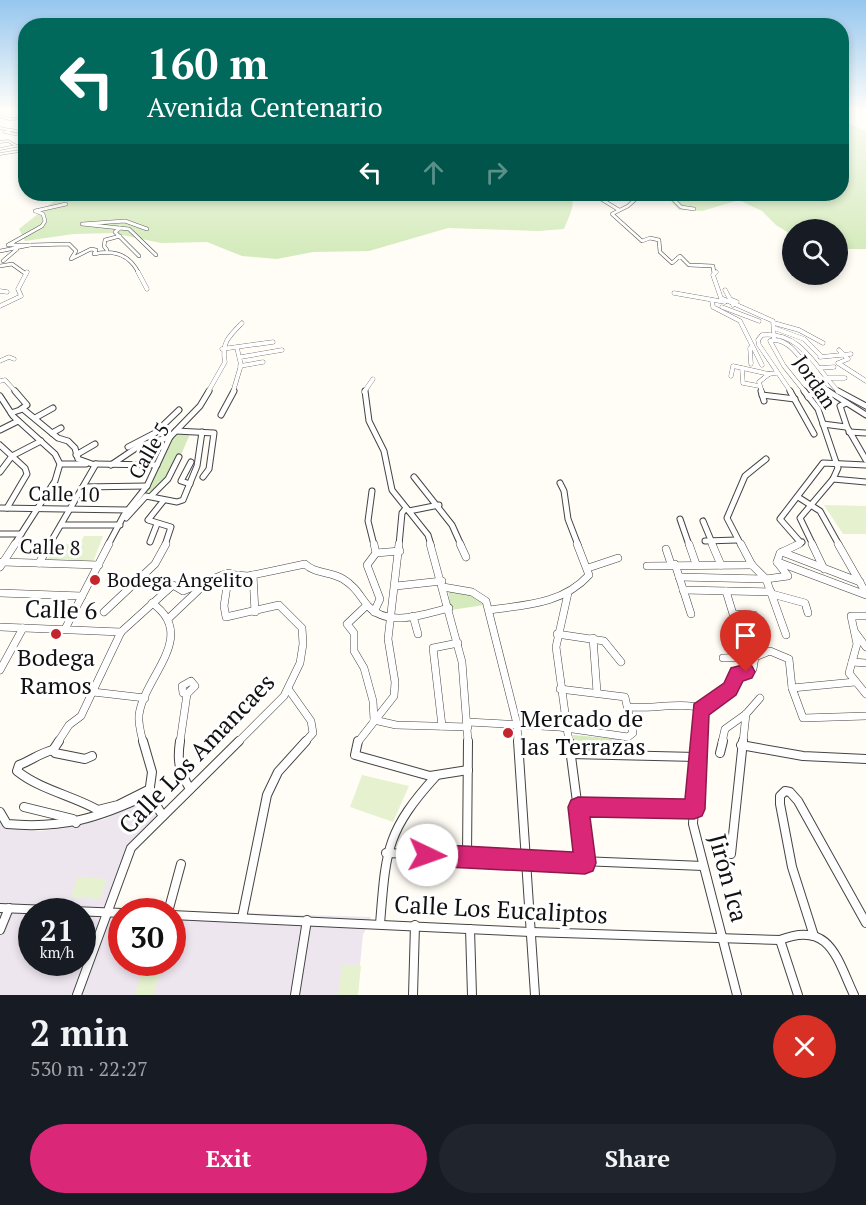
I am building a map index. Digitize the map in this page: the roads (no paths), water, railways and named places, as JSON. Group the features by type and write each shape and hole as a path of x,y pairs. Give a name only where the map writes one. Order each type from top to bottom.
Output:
{"street":[{"path":"604,201 619,210"},
{"path":"633,201 612,214 642,242 650,238 659,240 660,252 672,263 680,256 688,265 713,266 716,272 712,275 720,297 726,302"},
{"path":"675,201 681,207 694,209"},
{"path":"8,245 41,227 45,221 44,215 35,211 66,204"},
{"path":"147,229 142,225 117,221 82,224 130,229 156,255"},
{"path":"121,227 115,231 139,256"},
{"path":"106,250 105,240 120,236"},
{"path":"0,246 69,244 76,251 70,259 92,249 96,250 94,254 106,250 122,255 133,265 147,289"},
{"path":"0,251 30,245"},
{"path":"1,263 17,249"},
{"path":"0,306 21,296 18,291 27,272 12,264 1,263"},
{"path":"0,291 7,291"},
{"path":"725,291 730,299 737,302 733,305"},
{"path":"674,293 695,299 726,302 749,310 773,331 796,341 838,392 866,406"},
{"path":"712,300 713,307 740,321 750,339 752,364"},
{"path":"726,302 722,307 759,321"},
{"path":"749,310 754,307"},
{"name":"Calle 5","path":"65,629 127,510 147,486 170,437 200,406 225,362 222,349 227,338 242,323"},
{"path":"750,339 754,333 762,335 773,331 799,330 823,343"},
{"path":"773,331 804,339 821,356"},
{"name":"Jordan","path":"824,569 800,518 813,505 838,471 814,404 770,344 773,331 788,343 822,387 866,415"},
{"path":"762,335 758,342 814,434"},
{"path":"219,340 227,338"},
{"path":"222,349 273,342"},
{"path":"751,347 762,365"},
{"path":"221,415 233,396 233,387 241,357 237,348"},
{"path":"241,357 282,350"},
{"path":"839,350 848,359 838,363 866,381"},
{"path":"813,361 821,356 850,354"},
{"path":"0,361 9,357 14,359"},
{"path":"240,366 263,362"},
{"path":"771,365 784,366"},
{"path":"731,376 733,366 769,374 776,373"},
{"path":"819,368 834,367"},
{"path":"742,368 743,383 759,384 769,374"},
{"path":"754,371 763,398 814,404"},
{"path":"827,378 845,378"},
{"path":"373,379 364,393 369,421 384,451 392,490 428,535 458,643 468,724 467,857"},
{"path":"0,381 5,380 27,405 11,413"},
{"path":"808,397 822,387"},
{"path":"0,396 3,407 55,454 60,464 55,481 1,564"},
{"path":"801,543 780,519 821,469 823,463 866,462 847,430 840,406 846,403"},
{"path":"35,418 53,408"},
{"path":"21,409 60,439 68,441 75,448 79,459 94,464"},
{"path":"128,447 179,410"},
{"path":"0,430 18,421"},
{"path":"823,424 866,433"},
{"path":"52,433 61,428"},
{"path":"176,430 214,433 209,469 203,477"},
{"path":"61,525 121,523 144,497 180,501 190,484 199,458 202,432"},
{"path":"149,433 155,441"},
{"path":"111,465 118,458 155,441 170,437"},
{"path":"0,472 12,456 40,441"},
{"path":"76,456 95,444"},
{"path":"0,446 25,468 27,477 3,508"},
{"path":"0,456 6,451"},
{"path":"151,496 168,479 179,457"},
{"path":"766,459 752,468 734,493 727,518 752,565 766,579 786,635"},
{"path":"190,462 181,480 190,484"},
{"path":"60,464 157,465"},
{"path":"39,563 94,464"},
{"path":"414,477 452,525 466,557"},
{"path":"833,479 866,482"},
{"path":"489,610 546,600 568,593 583,585 589,575 568,519 564,491 560,483"},
{"path":"83,487 147,486"},
{"path":"372,491 369,521 376,552 367,564 380,599 374,612"},
{"path":"798,497 820,511 866,594"},
{"path":"104,612 160,557 171,529 169,526 148,520 164,500"},
{"path":"437,776 355,755 359,738 394,696 395,682 388,639 400,551 402,513 407,510 439,506"},
{"name":"Calle 10","path":"3,508 127,510"},
{"path":"680,519 696,564"},
{"path":"703,520 708,541 721,565"},
{"path":"150,542 157,524"},
{"path":"0,534 21,534"},
{"path":"708,541 737,540"},
{"path":"777,562 782,552 810,540"},
{"path":"666,549 679,577 691,614"},
{"path":"376,552 400,551"},
{"path":"804,560 816,551"},
{"path":"782,552 860,582"},
{"path":"588,568 618,558"},
{"path":"777,562 866,594"},
{"path":"679,577 766,579 788,576 777,562"},
{"name":"Calle 8","path":"1,564 99,565"},
{"path":"149,792 98,810 74,797 33,784 17,771 19,765 33,760 39,753 53,750 67,727 81,716 121,632 173,585 183,591 229,573 254,575 305,564 311,571 326,571 357,589 366,606 374,612 400,619 449,608"},
{"path":"647,566 752,565"},
{"path":"229,573 230,588 223,607 226,617 255,612 254,575"},
{"path":"170,618 210,579"},
{"path":"396,586 442,584 478,594 489,610 517,724 535,995"},
{"path":"683,590 772,593 805,603 808,613"},
{"path":"726,591 732,612 754,615"},
{"path":"0,593 82,596"},
{"path":"568,593 556,634 560,689 585,863"},
{"path":"152,603 170,618 171,640 145,698 139,714 139,723 151,765 149,792 163,816"},
{"name":"Calle Los Amancaes","path":"77,995 127,856 163,816 290,690 297,673 304,640 302,628 282,605 255,612"},
{"path":"366,606 347,624 354,633 354,651 364,668 373,701 374,720"},
{"path":"413,616 418,634"},
{"path":"866,616 850,616 857,651 849,673 866,694"},
{"name":"Calle 6","path":"0,627 121,632"},
{"path":"1,666 23,628"},
{"path":"855,632 866,647"},
{"path":"556,634 604,640 621,662"},
{"path":"593,638 597,692"},
{"path":"442,726 432,648 458,643"},
{"path":"723,658 755,657 770,651 789,659 792,688 803,718 866,716"},
{"path":"628,707 653,709 690,705 704,708 730,689 737,673 753,669 755,657"},
{"path":"852,662 866,663"},
{"path":"792,688 855,682"},
{"path":"374,720 396,725 517,724 628,737 633,733 625,697 560,689"},
{"path":"242,918 267,795 278,772 313,733 311,721 290,690"},
{"path":"93,692 145,698"},
{"path":"187,694 177,760 179,771 190,789"},
{"path":"720,753 725,729 746,714 760,698"},
{"name":"Jirón Ica","path":"704,708 699,715 693,824 737,995"},
{"path":"731,854 746,714"},
{"path":"741,746 803,756 866,759"},
{"path":"53,750 55,753 85,759 92,756"},
{"path":"571,754 696,757"},
{"path":"380,924 386,853 405,816 437,776 446,772 468,770"},
{"path":"814,936 792,867 780,804 780,796 785,791 790,792 798,801 866,923"},
{"path":"0,812 7,824 41,829 108,814 149,792"},
{"path":"24,807 73,819 76,823"},
{"path":"578,807 694,809"},
{"path":"386,853 585,863 703,866"},
{"path":"172,898 181,864"},
{"path":"0,930 5,908 106,912"},
{"name":"Calle Los Eucaliptos","path":"186,916 531,932 780,940 790,936 814,936 826,938 854,995"},
{"path":"295,995 307,921"},
{"path":"412,995 415,925"},
{"path":"470,929 472,995"},
{"path":"780,940 798,995"}],"place":[{"name":"Bodega Angelito","path":"95,580"},
{"name":"Bodega Ramos","path":"56,634"},
{"name":"Mercado de las Terrazas","path":"508,733"}]}
